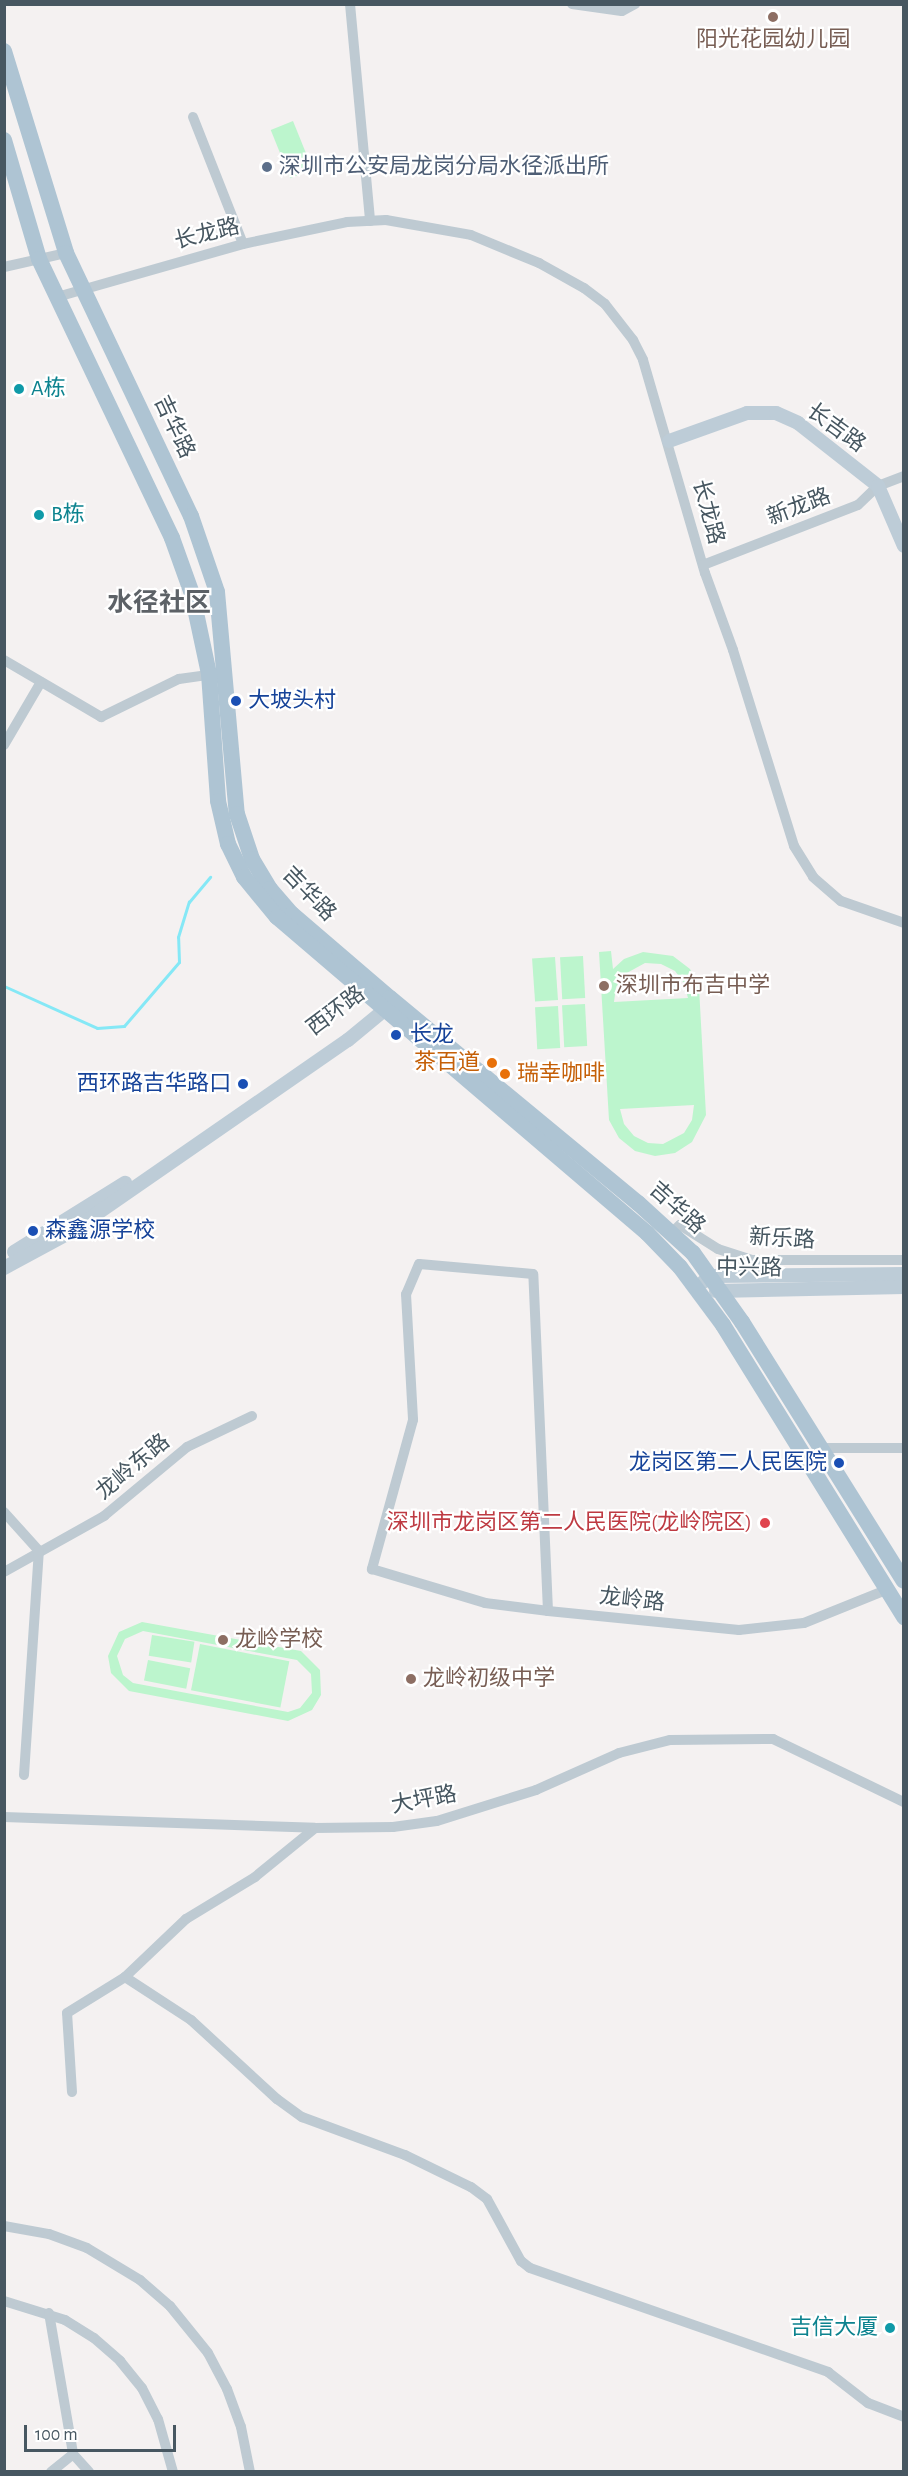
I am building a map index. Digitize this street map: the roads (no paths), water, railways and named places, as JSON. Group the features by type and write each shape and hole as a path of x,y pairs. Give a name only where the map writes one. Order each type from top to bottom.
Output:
{"main road":[{"name":"吉华路","path":"4,51 66,253 191,516 217,592 237,814 252,859 270,889 292,914 383,1005 646,1233 696,1286 903,1617"},
{"name":"吉华路","path":"4,140 39,259 172,538 192,594 209,674 218,801 228,844 243,877 277,918 671,1233 712,1276 903,1582"},
{"name":"长吉路","path":"669,441 747,413 776,413 798,423 878,486 903,546"},
{"name":"西环路","path":"4,1258 171,1153 383,1005"},
{"name":"西环路","path":"4,1268 69,1233 348,1040 383,1005"},
{"name":"中兴路","path":"696,1286 723,1293 903,1274"},
{"name":"中兴路","path":"696,1286 712,1276 903,1287"},
{"path":"886,1590 903,1582"}],"street":[{"path":"350,4 370,221"},
{"path":"572,4 622,11 635,4"},
{"path":"193,117 243,244"},
{"name":"长龙路","path":"57,297 83,287 243,244 386,220 471,235 539,263 584,288 605,304 633,340 669,441 702,565 734,650 795,846 813,877 841,901 903,923"},
{"path":"4,267 66,253"},
{"name":"新龙路","path":"702,565 858,505 878,486 903,476"},
{"path":"4,660 101,717 179,679 226,673"},
{"path":"4,745 41,682"},
{"name":"新乐路","path":"671,1233 680,1225 718,1249 751,1260 903,1260"},
{"name":"龙岭路","path":"548,1611 532,1274 419,1264 406,1294 413,1420 372,1569 485,1603 548,1611 740,1630 804,1623 886,1590"},
{"name":"龙岭东路","path":"4,1572 104,1516 187,1447 252,1416"},
{"path":"821,1448 903,1448"},
{"path":"4,1512 39,1551 24,1775"},
{"name":"大坪路","path":"4,1817 315,1828 393,1827 437,1821 536,1790 619,1753 670,1740 773,1739 903,1802"},
{"path":"72,2092 67,2013 125,1977 186,1919 255,1877 315,1828"},
{"path":"125,1977 191,2020 277,2099 302,2117 405,2155 471,2187 487,2199 521,2260 530,2268 828,2372 868,2403 903,2417"},
{"path":"4,2226 49,2234 87,2248 140,2280 170,2306 208,2353 227,2389 241,2427 250,2472"},
{"path":"4,2301 49,2313 94,2338 132,2374 158,2418 173,2472"},
{"path":"49,2313 73,2454 89,2472"},
{"path":"51,2472 73,2454"}],"waterway":[{"path":"4,986 97,1028 124,1026 179,962 178,937 189,902 210,877"}],"place":[{"name":"阳光花园幼儿园","path":"773,17"},
{"name":"深圳市公安局龙岗分局水径派出所","path":"267,167"},
{"name":"A栋","path":"19,389"},
{"name":"B栋","path":"39,515"},
{"name":"大坡头村","path":"236,701"},
{"name":"深圳市布吉中学","path":"604,986"},
{"name":"长龙","path":"396,1035"},
{"name":"茶百道","path":"492,1063"},
{"name":"瑞幸咖啡","path":"505,1074"},
{"name":"西环路吉华路口","path":"243,1084"},
{"name":"森鑫源学校","path":"33,1231"},
{"name":"龙岗区第二人民医院","path":"839,1463"},
{"name":"深圳市龙岗区第二人民医院(龙岭院区)","path":"765,1523"},
{"name":"龙岭学校","path":"223,1640"},
{"name":"龙岭初级中学","path":"411,1679"},
{"name":"吉信大厦","path":"890,2328"}],"district":[{"name":"水径社区","path":"159,604"}]}
